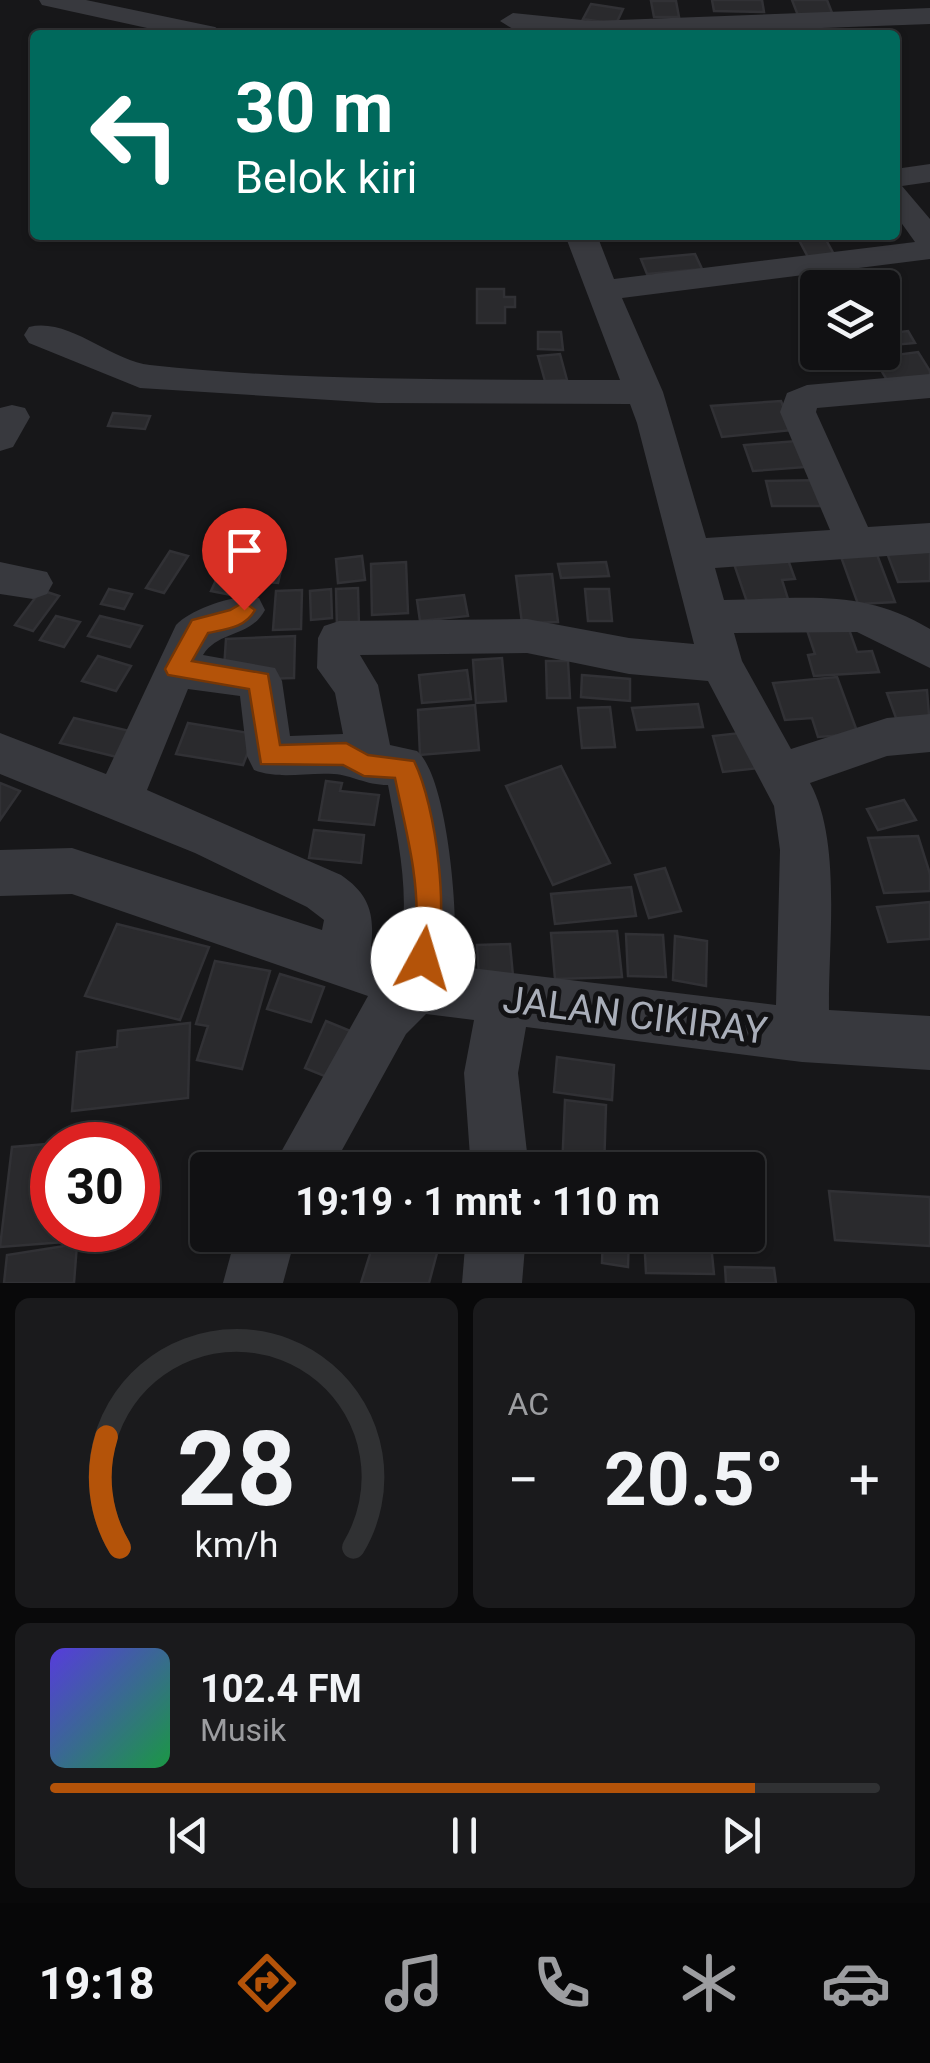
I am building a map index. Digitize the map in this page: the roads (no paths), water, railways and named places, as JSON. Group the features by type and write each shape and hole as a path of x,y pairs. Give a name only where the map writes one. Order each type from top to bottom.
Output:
{"street":[{"path":"55,0 193,30"},
{"path":"513,19 592,29 930,16"},
{"path":"900,177 930,173"},
{"path":"900,200 930,241"},
{"path":"583,240 644,392 720,664 797,804 804,850 802,1035"},
{"path":"604,290 930,250"},
{"path":"41,336 140,376 378,391 644,392"},
{"path":"856,545 798,412 800,402 807,397 930,386"},
{"path":"690,554 930,538"},
{"path":"116,799 141,765 176,669 200,626 236,618 244,610"},
{"path":"706,617 857,615 888,624 930,651"},
{"path":"372,765 356,686 339,668 339,638 527,636 595,651 720,664"},
{"path":"176,669 260,681 270,756 346,754 358,763 406,768 416,806 430,930 382,974"},
{"path":"781,773 887,737 930,733"},
{"path":"0,753 324,890 343,905 382,974 387,1015 310,1152"},
{"name":"JALAN CIKIRAY","path":"0,873 72,871 382,974 504,1000 802,1035 930,1043"},
{"path":"498,1152 491,1073 504,1000"},
{"path":"252,1283 261,1252"},
{"path":"492,1283 495,1252"}]}
